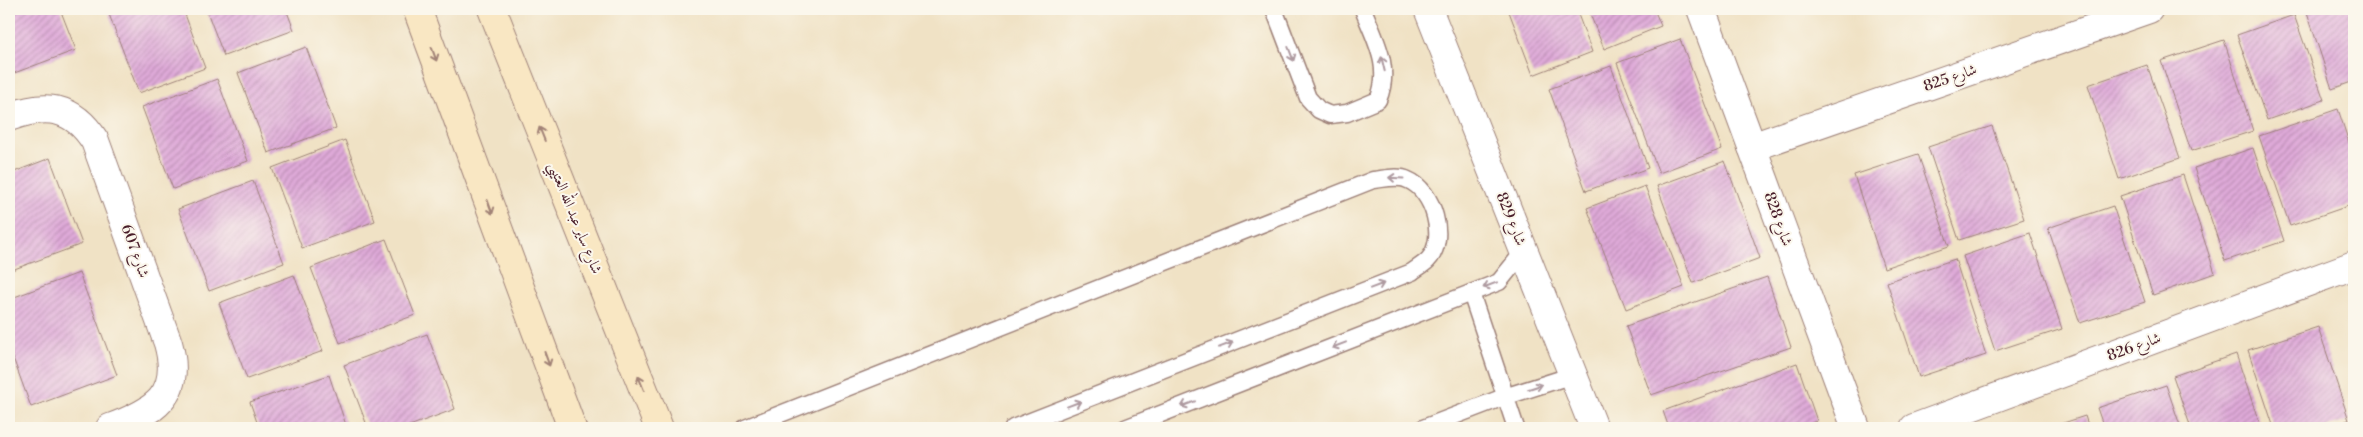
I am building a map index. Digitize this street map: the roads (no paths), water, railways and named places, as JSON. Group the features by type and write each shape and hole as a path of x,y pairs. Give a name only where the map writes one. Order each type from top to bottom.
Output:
{"street":[{"path":"417,9 572,428"},
{"name":"شارع ساير عبد الله العتيبي","path":"492,9 659,428"},
{"name":"شارع 829","path":"1428,9 1594,428"},
{"name":"شارع 828","path":"1701,9 1856,428"},
{"name":"شارع 825","path":"1752,147 2149,9"},
{"name":"شارع 607","path":"9,117 35,108 50,108 76,119 87,129 95,141 168,343 173,371 170,385 163,399 152,410 139,418 110,428"},
{"name":"شارع 826","path":"1914,428 2354,265"}],"lane":[{"path":"1274,9 1308,98 1319,110 1330,115 1347,113 1378,100 1383,88 1385,73 1382,57 1363,9"},
{"path":"745,428 772,423 1373,180 1389,178 1407,179 1422,189 1435,216 1436,242 1429,260 1412,272 1012,428"},
{"path":"1126,428 1498,282 1524,251"},
{"path":"1471,293 1504,397 1516,428"},
{"path":"1423,428 1504,397 1572,375"}]}
